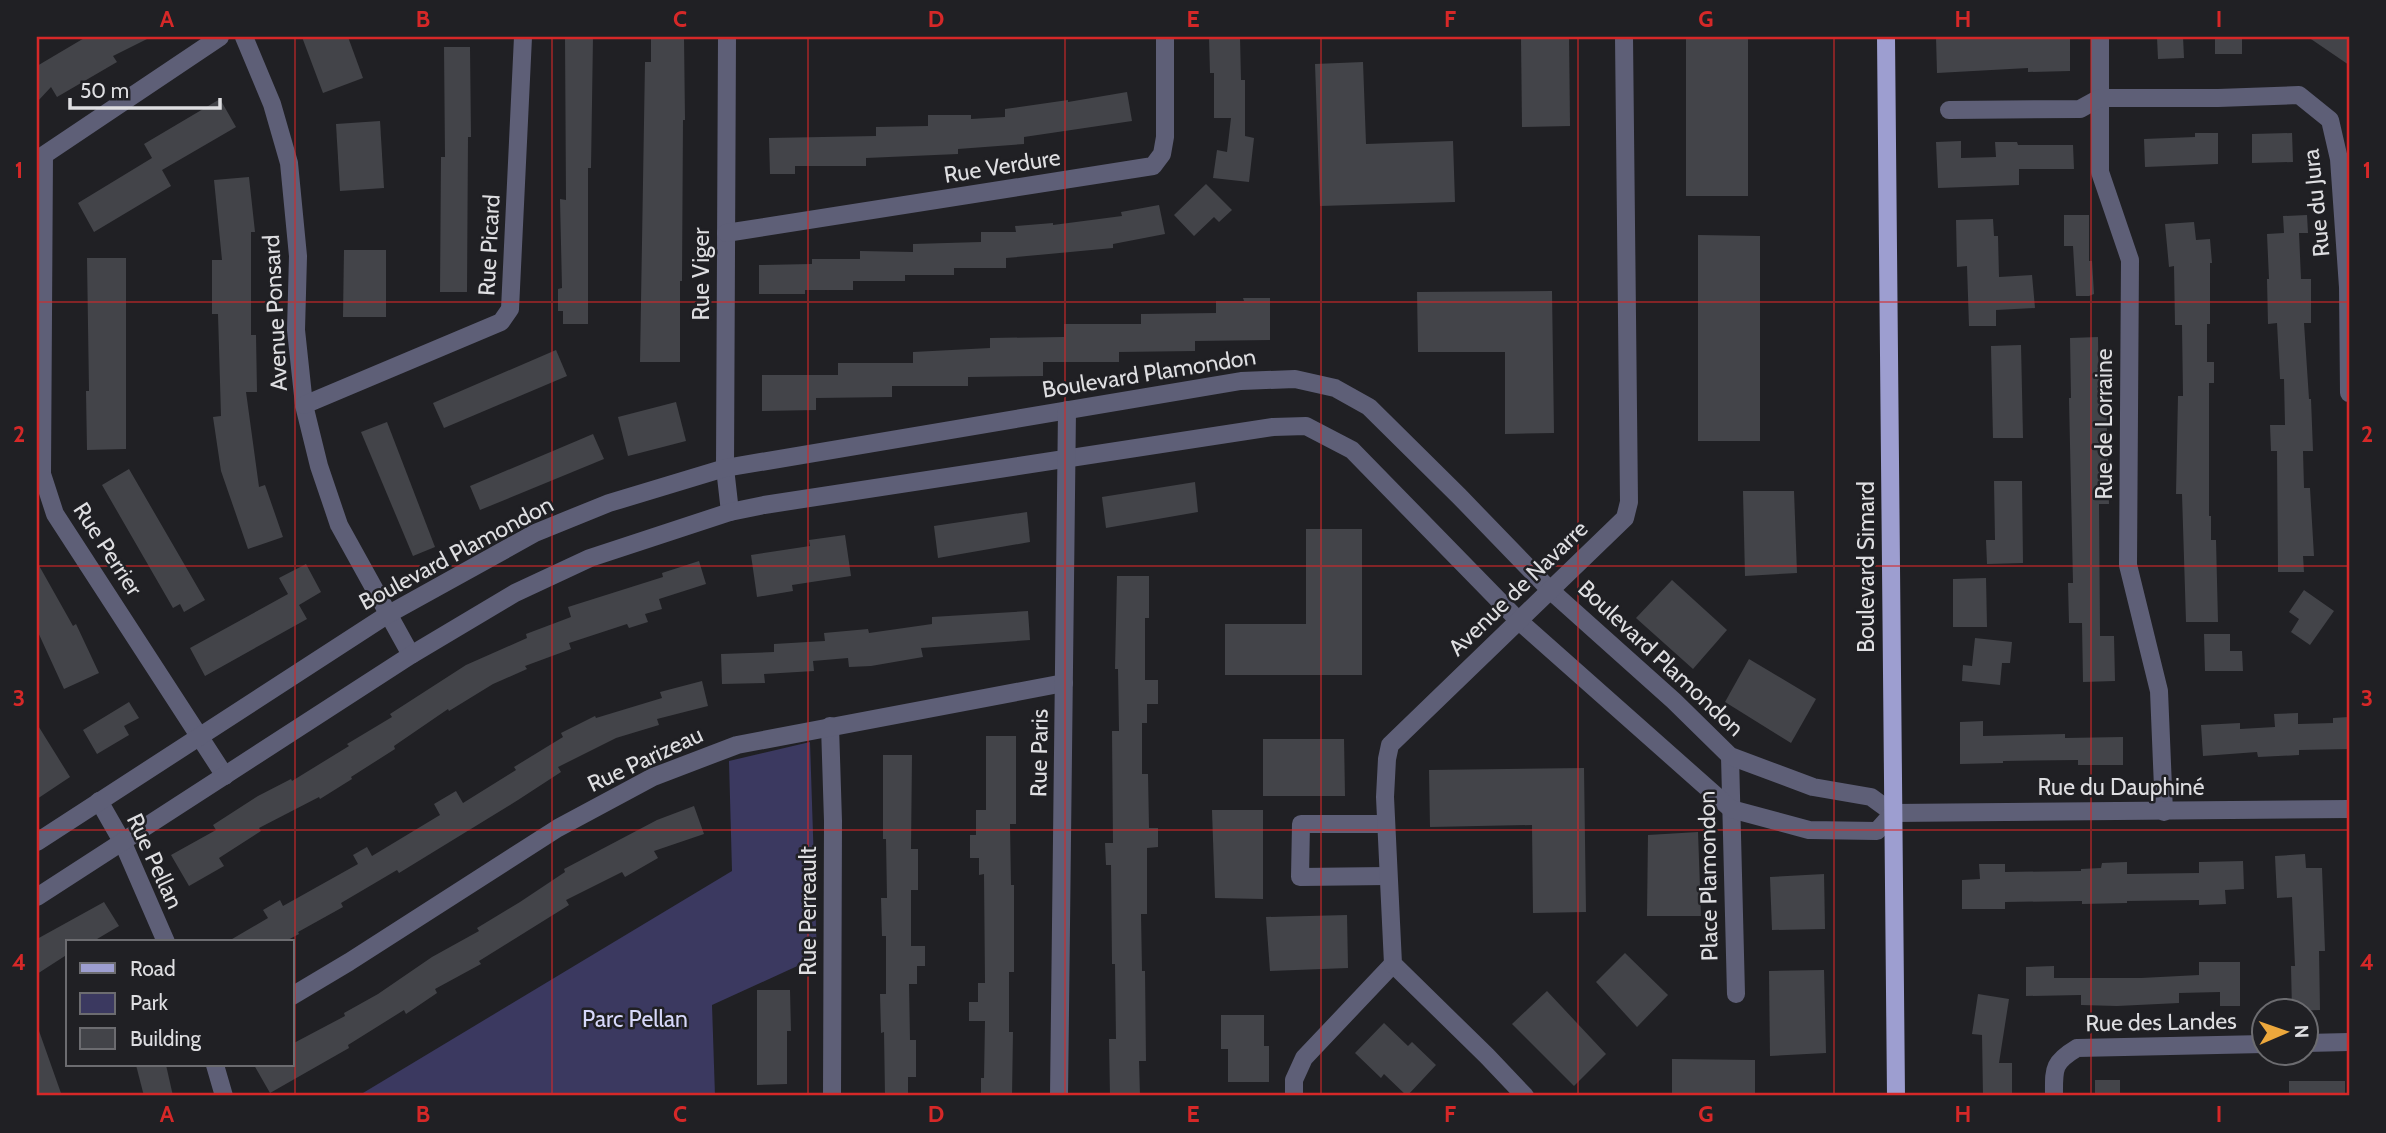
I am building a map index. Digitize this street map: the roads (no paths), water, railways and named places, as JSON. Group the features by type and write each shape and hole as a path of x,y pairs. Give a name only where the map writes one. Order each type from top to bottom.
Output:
{"main road":[{"name":"Boulevard Simard","path":"1886,37 1896,1096"}],"street":[{"name":"Rue Perrier","path":"220,37 44,155 42,474 55,514 225,776"},
{"name":"Avenue Ponsard","path":"244,37 272,104 289,163 298,256 296,330 304,405 319,466 339,525 411,655"},
{"name":"Rue Picard","path":"304,405 501,322 510,309 523,37"},
{"name":"Rue Viger","path":"727,37 725,468 730,512"},
{"name":"Rue Verdure","path":"726,233 1153,166 1162,154 1165,137 1164,37"},
{"name":"Avenue de Navarre","path":"1393,964 1386,824 1387,759 1390,745 1625,518 1629,502 1625,37"},
{"name":"Rue de Lorraine","path":"2100,37 2100,172 2130,260 2128,565 2159,691 2164,812"},
{"name":"Rue du Jura","path":"1949,110 2080,109 2100,98 2299,95 2330,120 2339,159 2345,249 2349,393"},
{"name":"Boulevard Plamondon","path":"37,842 387,615 535,533 609,503 725,468 1241,381 1295,379 1335,388 1369,407 1550,590 1674,701 1730,756 1813,787 1871,797 1893,813"},
{"name":"Rue Paris","path":"1059,1096 1067,410"},
{"path":"37,897 411,655 515,593 590,558 730,512 816,495 949,478 1068,457 1273,427 1306,426 1352,450 1519,621 1731,809 1809,830 1877,831 1893,813"},
{"name":"Rue Parizeau","path":"294,995 558,828 653,777 737,745 1064,682"},
{"name":"Rue Perreault","path":"830,726 833,821 832,1096"},
{"name":"Place Plamondon","path":"1730,756 1736,994"},
{"name":"Rue Pellan","path":"99,801 123,843 165,940"},
{"name":"Rue du Dauphiné","path":"1893,813 2349,809"},
{"path":"1386,824 1301,824 1300,877 1388,876"},
{"path":"1294,1096 1294,1080 1304,1058 1393,964 1525,1096"},
{"path":"2320,1043 2349,1042"},
{"name":"Rue des Landes","path":"2054,1096 2054,1068 2062,1057 2077,1048 2250,1044"},
{"path":"215,1066 224,1096"}],"park label":[{"name":"Parc Pellan","path":"635,1019"}]}
